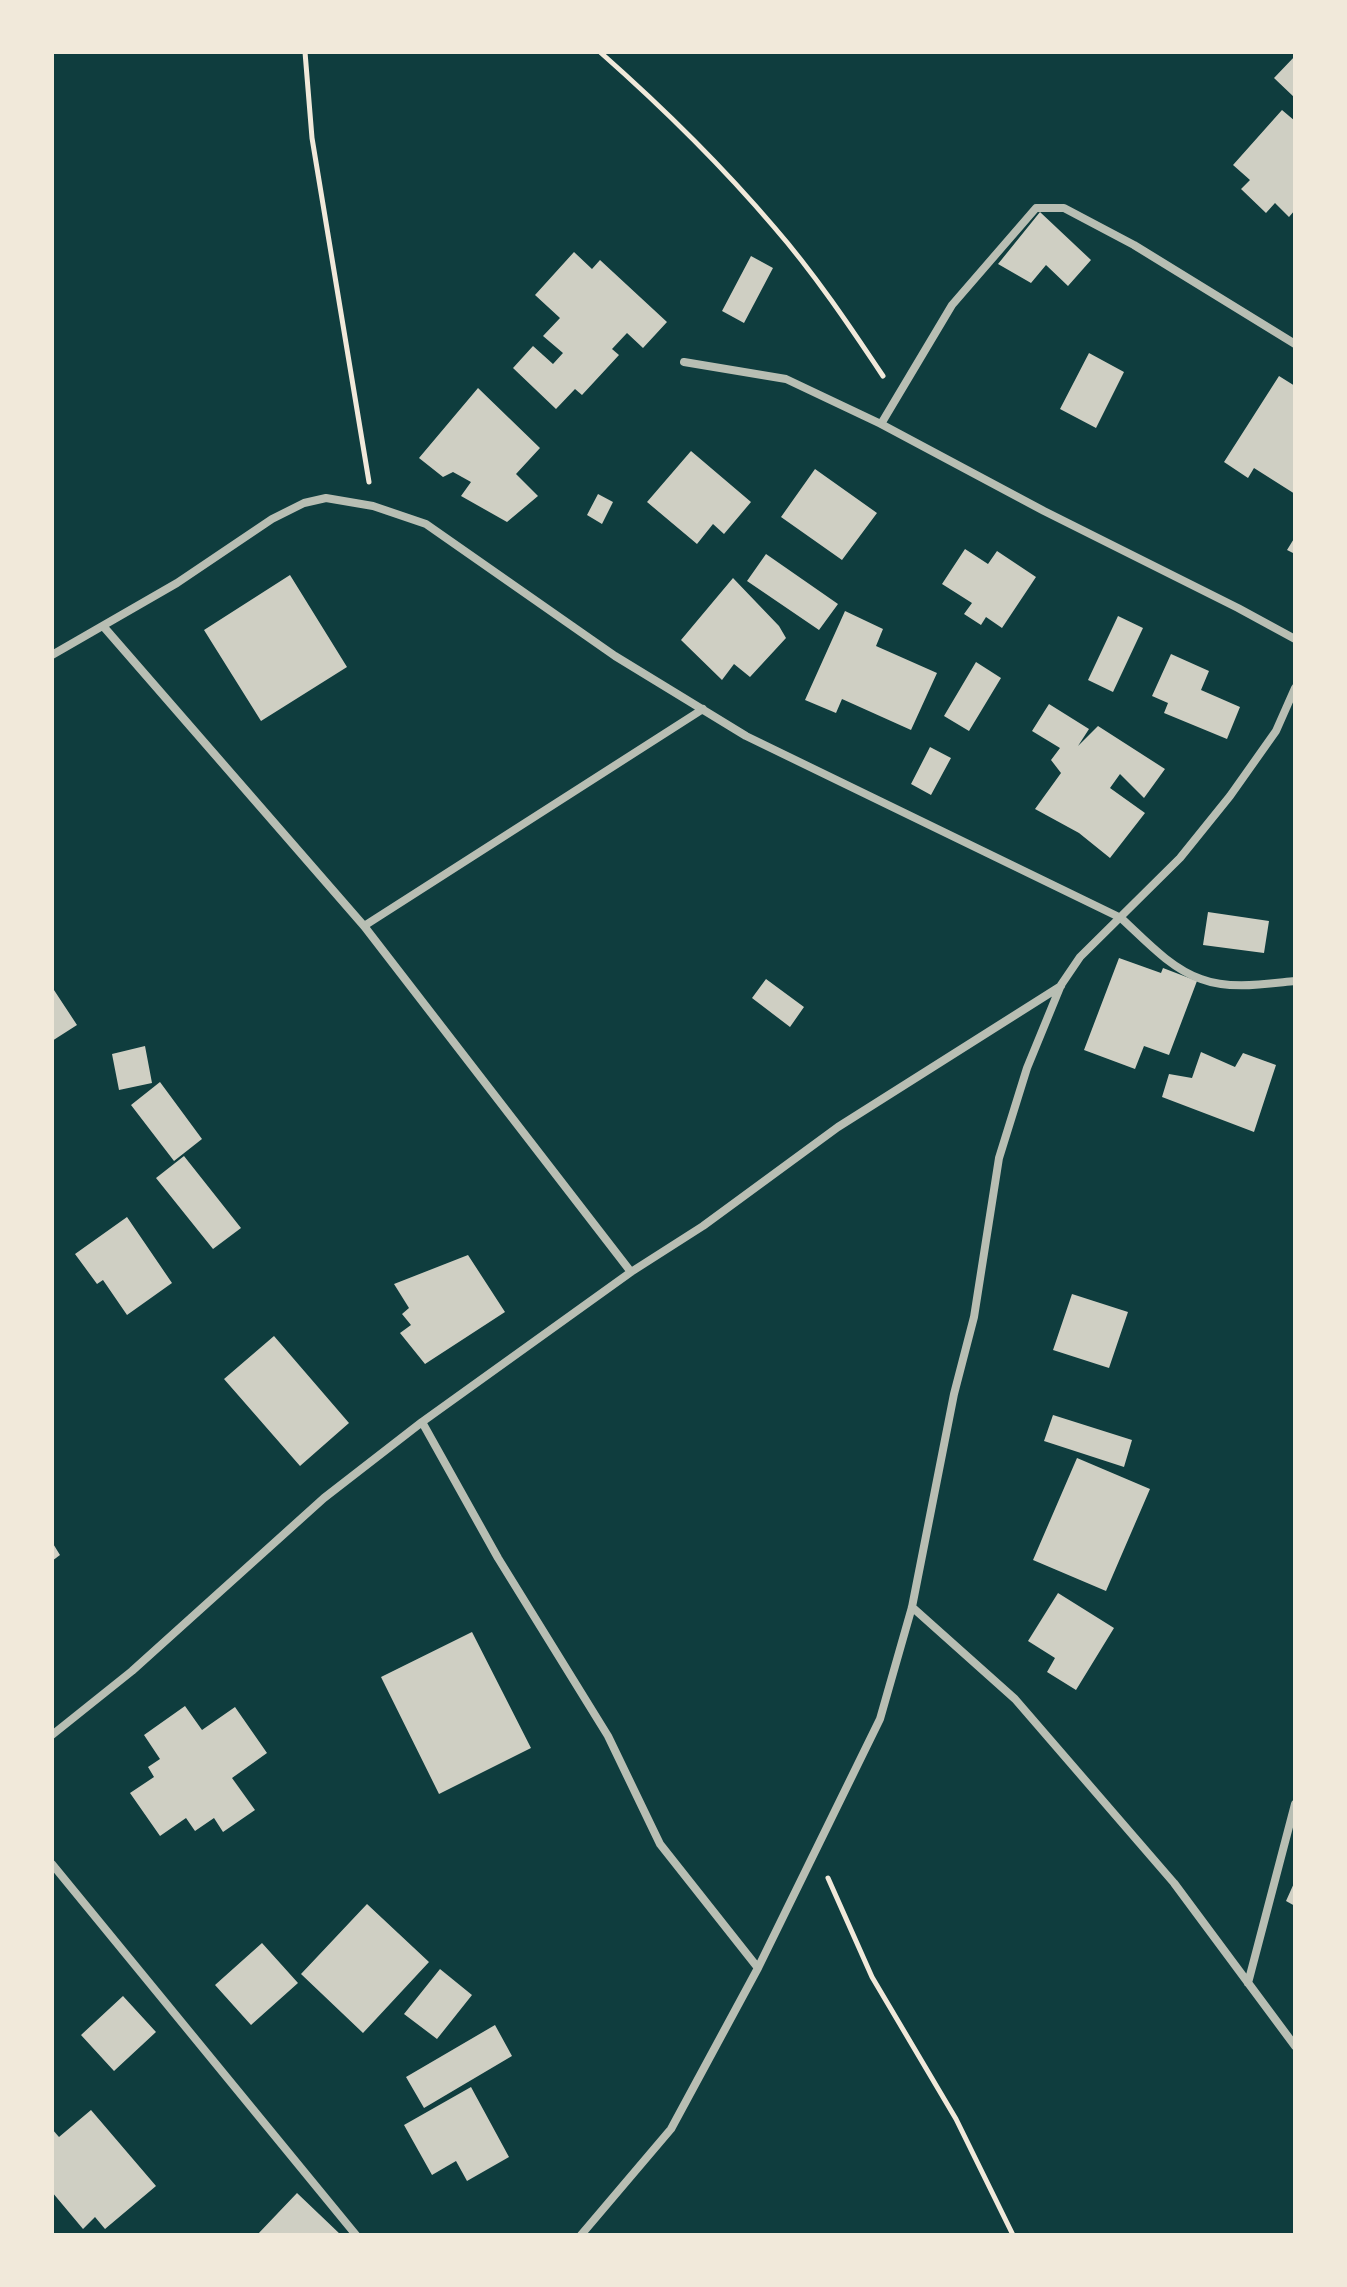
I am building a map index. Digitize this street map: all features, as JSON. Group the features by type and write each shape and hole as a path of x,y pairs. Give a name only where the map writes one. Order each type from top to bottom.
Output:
{"street":[{"path":"881,424 952,305 1036,208 1064,208 1134,245 1295,344"},
{"path":"684,362 786,379 881,424 1295,639"},
{"path":"52,655 177,583 272,519 304,503 326,498 373,506 426,524 615,656 746,736 1121,918 1165,959 1201,979 1240,986 1295,981"},
{"path":"103,626 364,926 631,1272"},
{"path":"581,2235 671,2129 758,1968 880,1719 912,1607 954,1394 974,1317 999,1158 1027,1068 1061,985 1080,957 1180,858 1230,796 1276,731 1295,688"},
{"path":"364,926 703,709"},
{"path":"52,1735 132,1671 324,1498 422,1422 631,1272 703,1226 838,1127 1061,985"},
{"path":"422,1422 498,1558 608,1736 660,1844 758,1968"},
{"path":"912,1607 1015,1699 1174,1883 1295,2046"},
{"path":"1248,1983 1295,1804"},
{"path":"52,1864 356,2235"}],"path":[{"path":"305,52 312,138 373,506"},
{"path":"600,52 649,96 774,226 841,314 897,396"},
{"path":"816,1848 872,1977 956,2119 1013,2235"}],"building":[{"path":"1295,56 1295,98 1274,78"},
{"path":"1282,110 1295,121 1295,210 1289,217 1275,203 1266,213 1241,189 1250,180 1233,165"},
{"path":"1040,212 1091,260 1068,286 1046,265 1031,283 998,264"},
{"path":"574,252 592,269 600,260 667,322 643,348 627,333 612,349 619,355 582,395 575,389 556,409 513,368 533,346 553,364 563,353 543,336 560,318 535,295"},
{"path":"751,256 773,268 744,323 722,311"},
{"path":"1089,353 1124,372 1096,428 1060,409"},
{"path":"1279,376 1295,386 1295,494 1254,468 1248,478 1224,462"},
{"path":"478,388 540,448 516,474 538,496 507,522 461,496 471,482 453,472 443,477 419,458"},
{"path":"691,451 751,502 724,534 713,524 697,544 647,502"},
{"path":"815,469 877,513 842,560 781,517"},
{"path":"598,494 613,502 602,524 587,515"},
{"path":"1295,537 1295,554 1287,550"},
{"path":"965,549 988,564 997,551 1036,577 1002,628 986,617 981,625 964,614 972,603 942,584"},
{"path":"766,554 838,604 819,630 747,581"},
{"path":"290,575 347,667 261,721 204,630"},
{"path":"733,578 779,626 786,638 750,677 734,664 722,680 681,640"},
{"path":"845,611 883,629 876,646 937,673 911,730 842,699 836,713 805,700"},
{"path":"1118,616 1143,628 1113,692 1088,680"},
{"path":"1171,654 1209,671 1201,690 1240,707 1227,739 1164,713 1168,703 1152,696"},
{"path":"976,662 1001,678 969,731 944,716"},
{"path":"1049,704 1089,729 1078,746 1098,726 1165,769 1144,798 1120,774 1110,788 1145,813 1110,858 1079,833 1035,809 1061,773 1051,760 1060,748 1032,731"},
{"path":"930,747 951,758 931,795 911,784"},
{"path":"1208,912 1269,921 1264,953 1203,945"},
{"path":"1119,958 1161,973 1163,968 1197,981 1169,1055 1144,1046 1135,1069 1084,1050"},
{"path":"766,979 804,1007 790,1027 752,998"},
{"path":"52,987 77,1025 52,1041"},
{"path":"145,1046 152,1083 119,1090 112,1054"},
{"path":"1201,1052 1235,1067 1243,1053 1276,1065 1254,1132 1162,1097 1169,1074 1192,1078"},
{"path":"160,1082 202,1139 174,1161 131,1105"},
{"path":"184,1156 241,1228 213,1249 156,1178"},
{"path":"127,1217 172,1283 127,1315 103,1280 97,1284 75,1254"},
{"path":"468,1255 505,1312 425,1364 400,1333 411,1325 402,1314 409,1308 394,1284"},
{"path":"1072,1294 1128,1312 1109,1368 1053,1350"},
{"path":"274,1336 349,1423 300,1466 224,1379"},
{"path":"1053,1415 1132,1440 1124,1467 1044,1441"},
{"path":"1077,1458 1150,1489 1106,1591 1033,1560"},
{"path":"52,1542 60,1555 52,1561"},
{"path":"1058,1593 1114,1628 1076,1690 1047,1672 1055,1658 1028,1641"},
{"path":"472,1632 531,1748 439,1794 381,1677"},
{"path":"185,1706 202,1730 235,1707 267,1753 232,1778 255,1810 223,1832 214,1818 195,1831 186,1818 160,1836 130,1793 154,1777 148,1767 160,1759 144,1735"},
{"path":"1295,1881 1295,1906 1286,1901"},
{"path":"367,1904 429,1962 363,2033 301,1974"},
{"path":"262,1943 298,1983 251,2025 215,1985"},
{"path":"440,1969 472,1995 437,2039 404,2014"},
{"path":"123,1996 156,2032 114,2071 81,2035"},
{"path":"495,2025 512,2056 424,2108 406,2077"},
{"path":"471,2087 509,2157 467,2181 456,2161 432,2175 404,2125"},
{"path":"91,2110 156,2186 105,2229 95,2217 83,2229 52,2192 52,2129 59,2137"},
{"path":"297,2193 341,2235 257,2235"}]}
